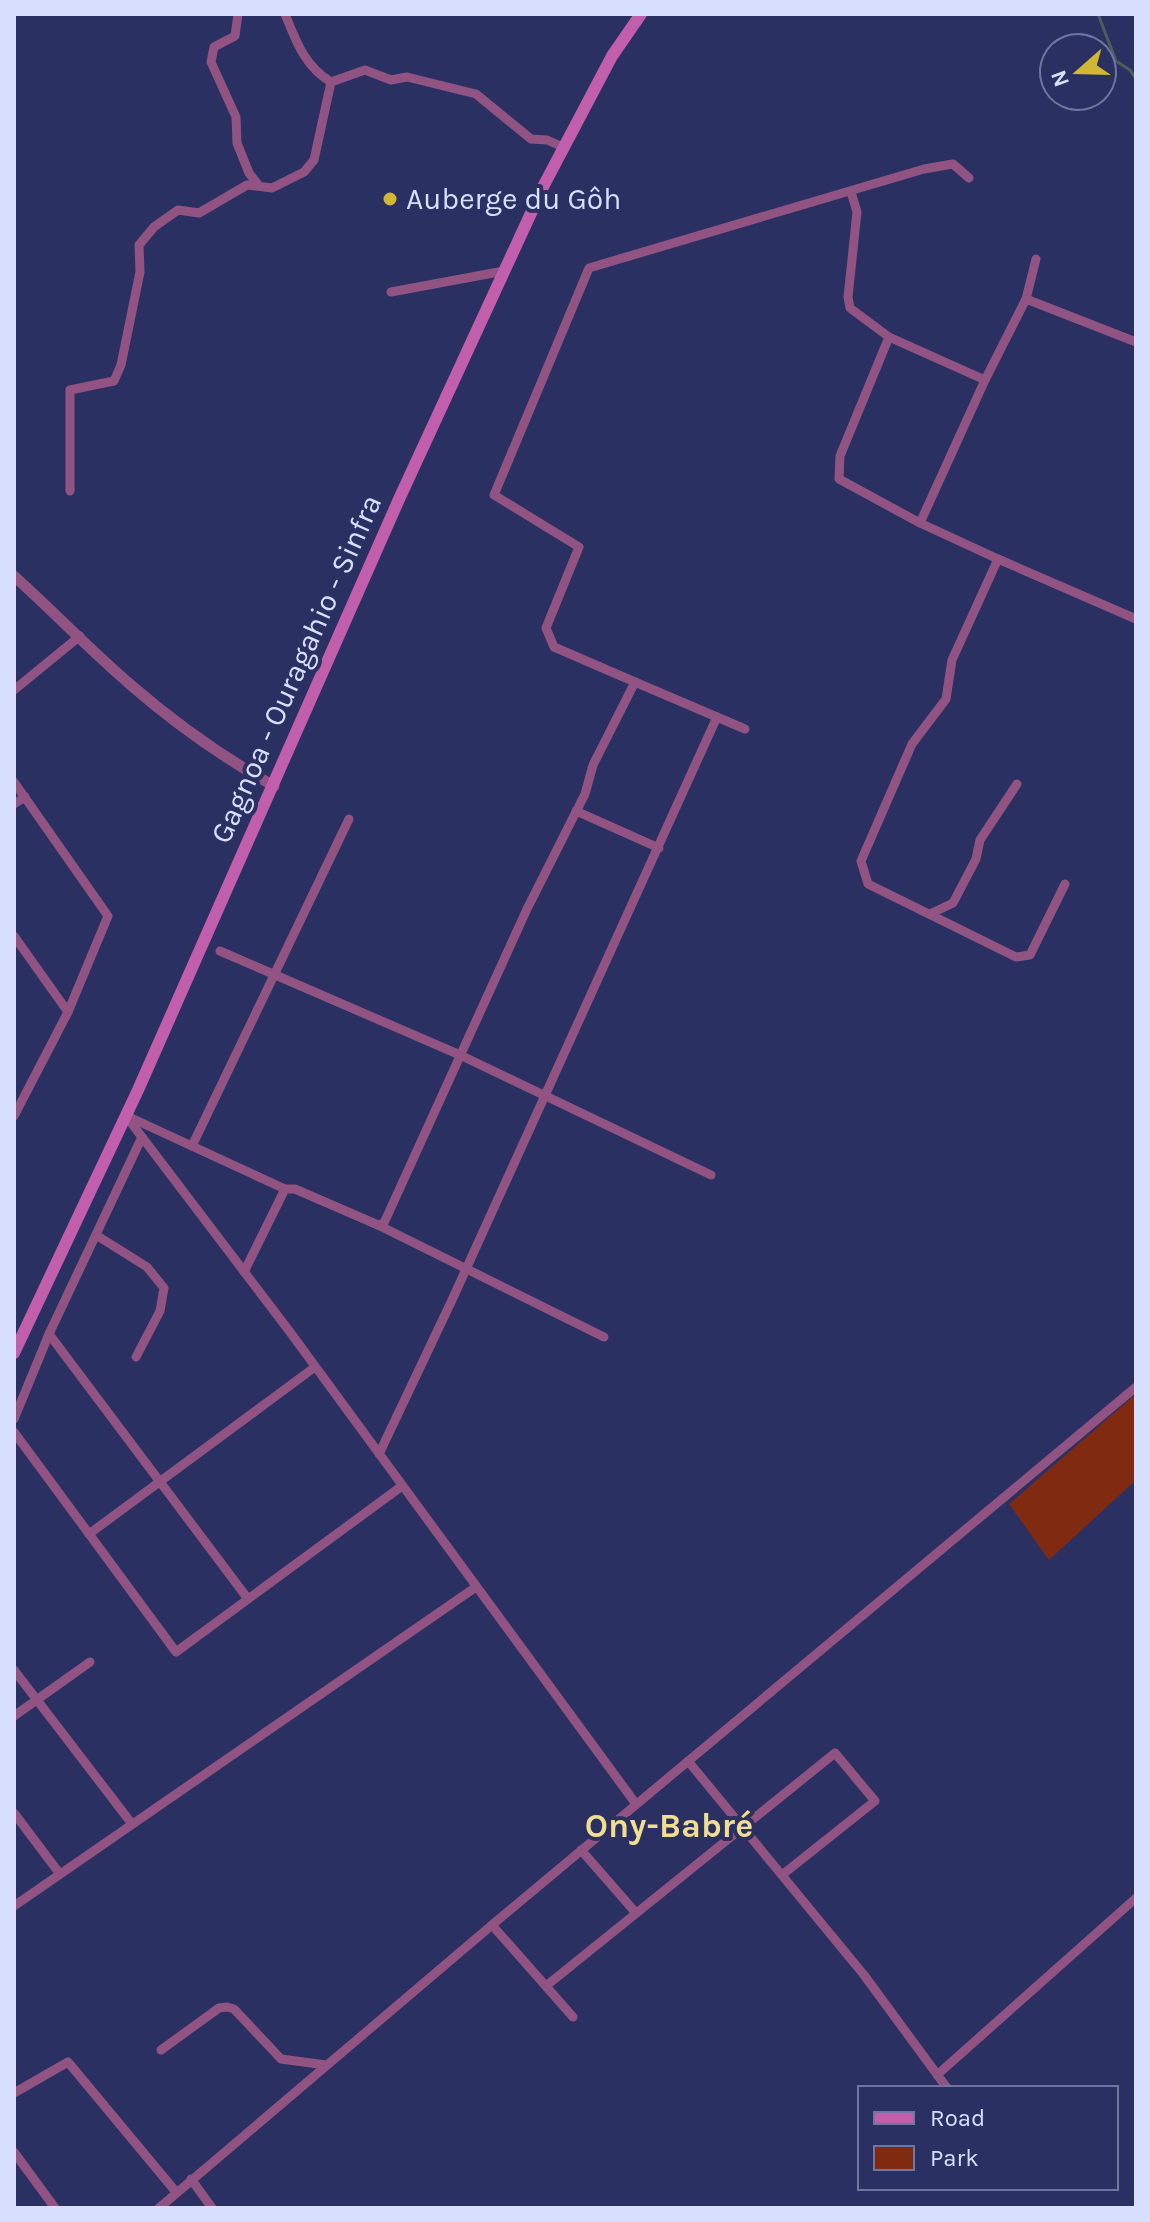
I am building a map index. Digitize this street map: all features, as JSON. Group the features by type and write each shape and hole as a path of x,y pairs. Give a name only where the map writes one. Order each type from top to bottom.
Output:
{"main road":[{"name":"Gagnoa - Ouragahio - Sinfra","path":"14,1353 126,1116 400,497 504,271 563,147 612,56 641,14"}],"street":[{"path":"238,14 235,36 214,47 211,62 236,117 237,143 249,173 259,186"},
{"path":"285,14 298,47 317,74 331,82 365,70 391,80 407,77 476,94 531,139 547,140 563,147"},
{"path":"70,491 70,390 114,381 121,365 140,272 139,245 154,227 178,210 199,213 247,185 272,188 304,172 314,160 331,82"},
{"path":"745,729 554,647 546,628 579,547 494,495 589,268 924,169 953,164 969,178"},
{"path":"851,192 857,212 848,297 850,308 889,337 985,380"},
{"path":"920,523 985,380 1026,299 1036,259"},
{"path":"391,292 504,271"},
{"path":"1026,299 1136,342"},
{"path":"889,337 840,456 839,479 920,523 1136,619"},
{"path":"998,559 952,660 946,699 912,744 861,861 868,884 1016,957 1030,955 1065,884"},
{"path":"17,582 132,686 234,764 274,786"},
{"path":"14,690 80,636"},
{"path":"378,1225 384,1223 527,909 585,794 593,765 635,682"},
{"path":"379,1454 717,717"},
{"path":"14,782 108,916 68,1012 14,1116"},
{"path":"930,914 953,903 976,859 980,840 1017,784"},
{"path":"14,804 25,797"},
{"path":"576,811 659,848"},
{"path":"192,1146 349,819"},
{"path":"14,936 68,1012"},
{"path":"220,951 460,1055 711,1175"},
{"path":"126,1116 636,1804"},
{"path":"126,1116 285,1189 295,1189 378,1225 604,1337"},
{"path":"14,1419 49,1334 142,1137"},
{"path":"244,1272 285,1189"},
{"path":"96,1235 147,1267 164,1288 160,1311 136,1357"},
{"path":"49,1334 248,1599"},
{"path":"89,1534 315,1367"},
{"path":"159,2208 581,1850 1136,1387"},
{"path":"14,1432 176,1652 402,1486"},
{"path":"14,1906 476,1587"},
{"path":"14,1716 90,1662"},
{"path":"14,1670 132,1824"},
{"path":"546,1986 835,1753 875,1801 782,1875"},
{"path":"688,1761 864,1975 945,2086"},
{"path":"14,1813 60,1874"},
{"path":"581,1850 636,1913"},
{"path":"937,2075 1136,1898"},
{"path":"492,1925 573,2017"},
{"path":"161,2050 219,2008 227,2007 234,2009 281,2059 326,2065"},
{"path":"14,2093 68,2062 176,2192"},
{"path":"14,2152 55,2208"},
{"path":"191,2179 212,2208"}],"green space":[{"path":"1136,1394 1136,1480 1049,1560 1009,1504"}],"waterway":[{"path":"1098,14 1116,61 1130,70 1136,79"}],"place":[{"name":"Auberge du Gôh","path":"390,199"}],"district":[{"name":"Ony-Babré","path":"669,1826"}]}
